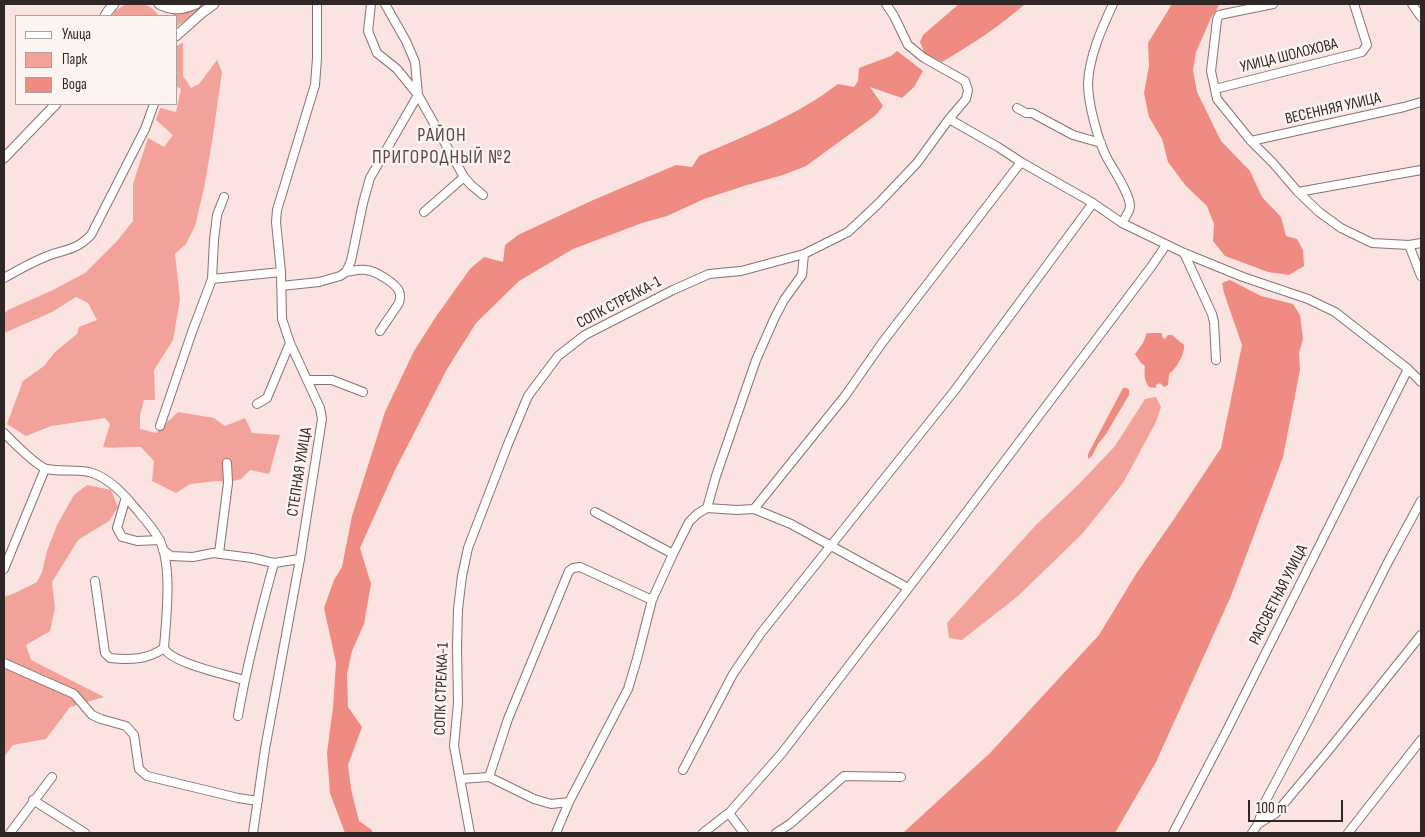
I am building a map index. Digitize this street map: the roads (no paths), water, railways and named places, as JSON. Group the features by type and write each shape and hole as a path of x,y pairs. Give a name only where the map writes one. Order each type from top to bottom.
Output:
{"main road":[{"path":"106,15 114,4"},
{"path":"159,4 175,10 184,9 196,4"},
{"path":"159,4 166,15"},
{"path":"178,34 214,4"},
{"path":"4,158 56,106"}],"street":[{"name":"СТЕПНАЯ УЛИЦА","path":"253,833 265,749 300,559 322,419 320,408 290,343 282,319 281,272 276,222 277,210 315,86 317,4"},
{"path":"371,4 368,31 377,53 397,69 418,95 464,177 483,195"},
{"path":"346,272 352,261 363,203 370,178 418,95 415,62 406,41 385,4"},
{"name":"СОПК СТРЕЛКА-1","path":"470,833 454,746 458,703 458,609 462,576 468,548 528,396 558,356 585,335 673,290 709,274 741,271 804,254 848,232 917,163 966,99 968,90 966,81 924,58 908,45 886,4"},
{"path":"1113,4 1089,69 1088,85 1095,124 1101,143 1106,156 1129,197 1130,206 1122,223"},
{"path":"1274,4 1219,15 1211,71 1217,99 1251,141 1298,192 1319,212 1340,228 1372,243 1409,245 1421,243"},
{"name":"УЛИЦА ШОЛОХОВА","path":"1215,89 1362,52 1367,45 1354,4"},
{"path":"1412,4 1421,17"},
{"name":"ВЕСЕННЯЯ УЛИЦА","path":"1251,141 1421,102"},
{"path":"4,278 48,256 82,245 92,236 145,129 154,105"},
{"path":"1017,108 1026,113 1032,113 1073,135 1101,143"},
{"path":"949,119 1093,203 1122,223 1184,254 1308,299 1335,312 1408,369 1421,382"},
{"path":"754,509 845,396 882,343 1021,162"},
{"path":"1298,192 1421,170"},
{"path":"424,212 464,177"},
{"path":"160,426 212,279 217,215 224,197"},
{"path":"683,770 733,674 761,633 955,390 1093,203"},
{"path":"703,833 730,812 782,752 1166,245"},
{"path":"1409,245 1421,276"},
{"path":"707,508 716,476 756,360 784,300 802,275 804,254"},
{"path":"1184,254 1212,314 1216,360"},
{"path":"281,286 326,280 346,272 358,270 374,272 398,289 400,298 399,303 380,331"},
{"path":"212,279 281,272"},
{"path":"257,404 267,398 290,343"},
{"name":"РАССВЕТНАЯ УЛИЦА","path":"1173,833 1408,369"},
{"path":"307,380 332,380 363,392"},
{"path":"4,433 29,457 45,469 88,472 103,477 126,497 154,531 160,540 163,550 168,595 164,648 166,653 209,671 244,680"},
{"path":"219,553 228,483 227,463"},
{"path":"4,570 45,469"},
{"path":"126,497 117,528 122,537 137,541 160,540"},
{"path":"1252,833 1258,824 1265,802 1421,501"},
{"path":"556,833 569,802 628,689 638,659 652,600 689,522 697,514 707,508 754,509 791,524 908,588"},
{"path":"595,512 673,554"},
{"path":"163,550 171,556 193,557 219,553 274,563 300,559"},
{"path":"238,716 244,680 274,563"},
{"path":"489,777 508,720 569,571 580,567 652,600"},
{"path":"95,580 105,653 110,658 133,659 147,657 158,653 164,648"},
{"path":"1258,824 1276,813 1421,635"},
{"path":"4,663 74,694 92,715 126,726 134,735 139,769 147,776 258,801"},
{"path":"1348,833 1421,740"},
{"path":"776,833 790,824 844,776 901,777"},
{"path":"10,833 52,777"},
{"path":"460,779 489,777 534,799 551,804 569,802"},
{"path":"33,800 85,833"},
{"path":"730,812 744,833"}],"water":[{"path":"959,4 1025,4 985,35 942,62 925,54 920,42 923,35"},
{"path":"1172,4 1220,4 1211,18 1196,52 1193,70 1197,92 1221,141 1250,171 1262,197 1281,217 1286,236 1297,239 1303,250 1304,266 1289,275 1268,272 1225,256 1213,241 1214,224 1207,206 1186,186 1168,162 1162,139 1149,117 1144,93 1149,66 1148,43"},
{"path":"897,51 923,71 914,87 902,98 870,87 883,106 876,115 806,166 704,199 667,216 642,223 573,249 519,281 476,323 447,369 395,470 360,548 371,584 364,624 352,651 347,674 348,707 362,727 348,765 351,789 359,821 372,830 372,833 345,833 330,793 327,753 336,663 324,608 334,580 342,567 352,516 385,412 414,351 437,315 470,269 484,257 503,262 505,245 518,235 591,201 676,165 692,167 699,156 788,115 838,84 854,87 858,81 859,68 891,56"},
{"path":"1230,280 1261,296 1293,304 1300,315 1303,339 1299,353 1300,370 1283,457 1231,596 1156,762 1115,833 903,833 990,753 1099,635 1136,574 1221,448 1242,345 1222,283"},
{"path":"1147,333 1162,333 1162,337 1165,339 1168,335 1172,335 1184,345 1182,357 1169,374 1168,385 1164,387 1160,383 1156,385 1156,388 1149,387 1146,382 1145,366 1135,354"},
{"path":"1123,388 1129,390 1129,395 1092,456 1088,459 1088,454"}],"district":[{"name":"РАЙОН ПРИГОРОДНЫЙ №2","path":"442,147"}]}
